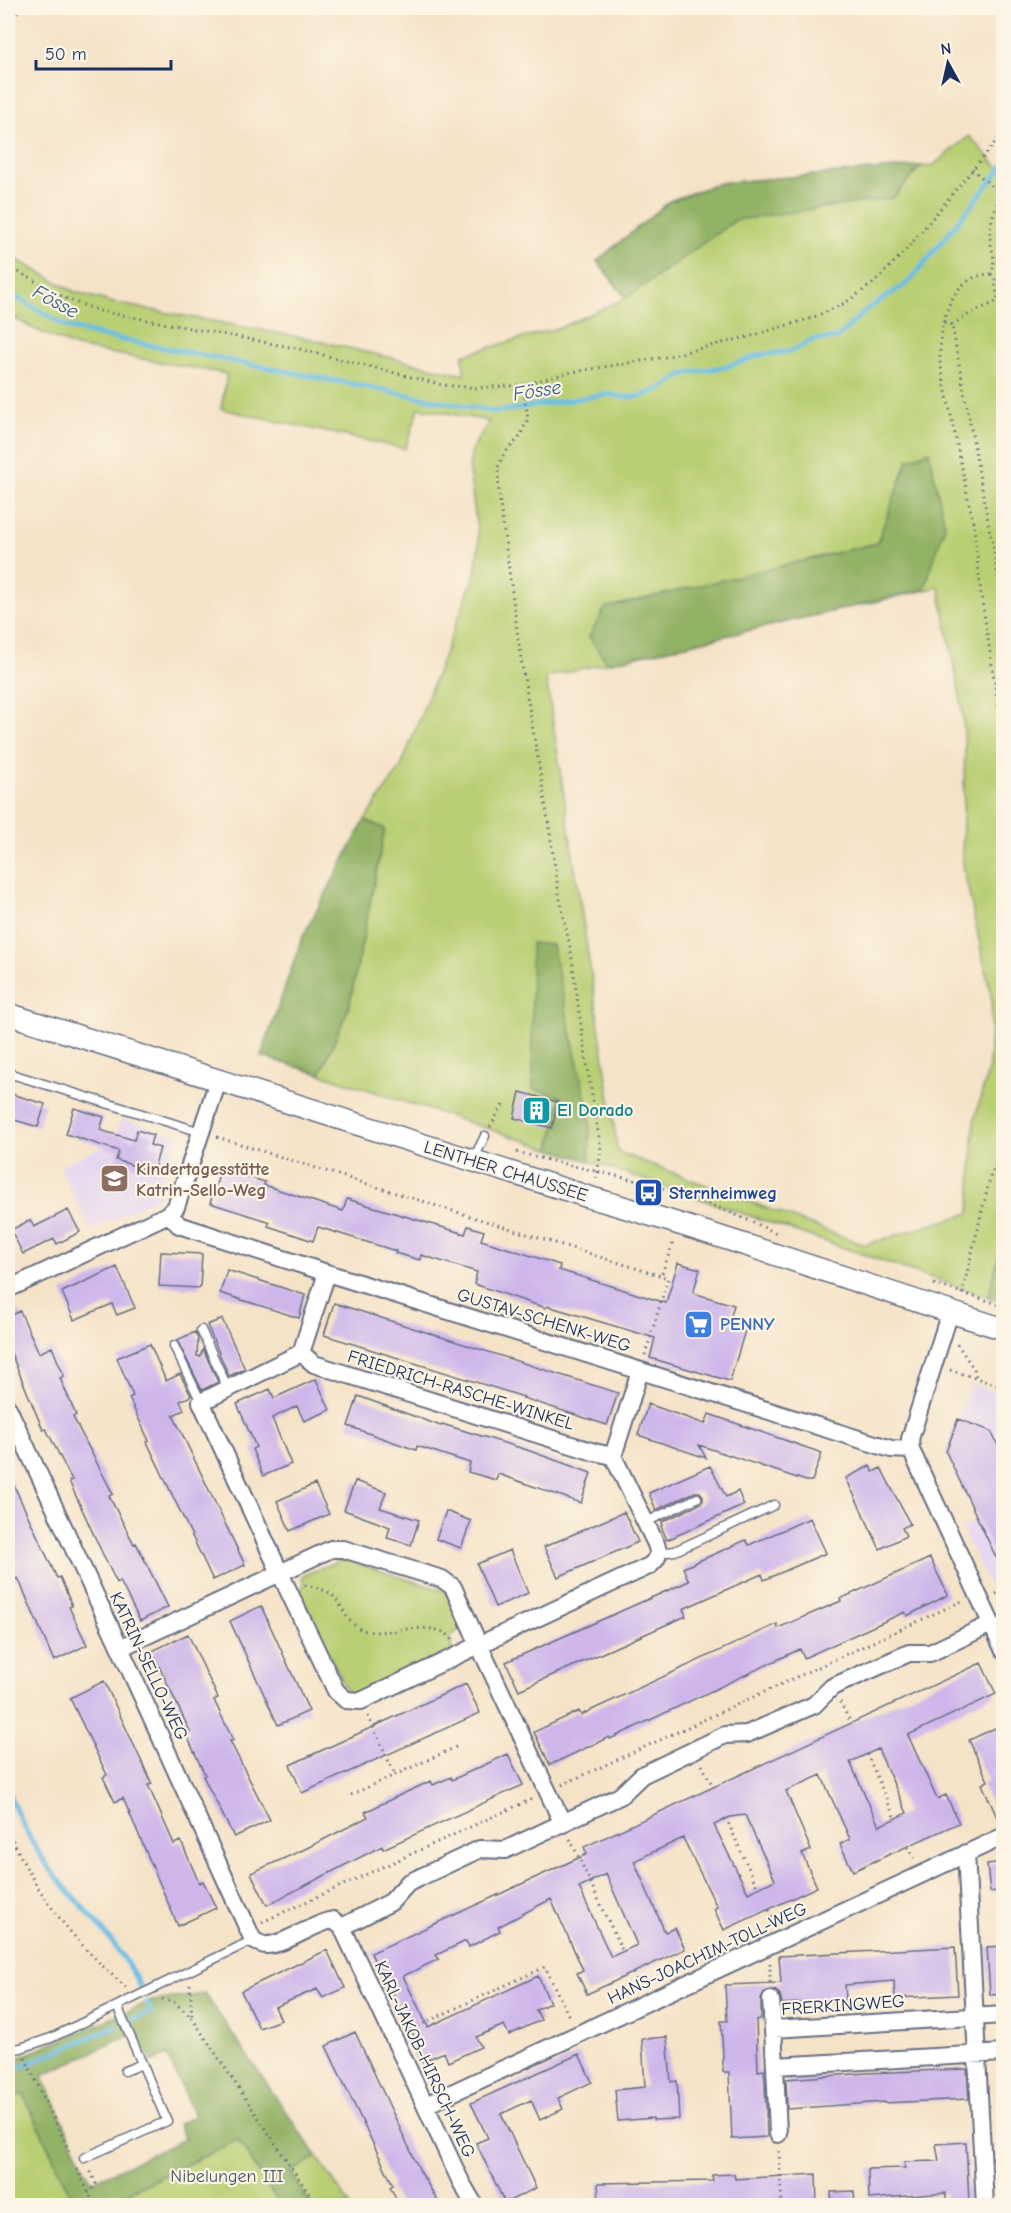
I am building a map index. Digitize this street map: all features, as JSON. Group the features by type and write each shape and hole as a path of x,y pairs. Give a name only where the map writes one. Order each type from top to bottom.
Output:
{"street":[{"name":"LENTHER CHAUSSEE","path":"8,1014 592,1198 682,1223 1004,1329"},
{"path":"8,1289 169,1214 176,1207 218,1081"},
{"name":"GUSTAV-SCHENK-WEG","path":"169,1214 179,1225 327,1273 891,1449 911,1450"},
{"path":"327,1273 301,1353 201,1402 336,1691 346,1700 361,1701 656,1561 659,1553 613,1456 640,1371"},
{"path":"950,1312 909,1439 911,1450 1004,1651"},
{"name":"FRIEDRICH-RASCHE-WINKEL","path":"301,1353 314,1364 613,1456"},
{"name":"KATRIN-SELLO-WEG","path":"8,1408 250,1935"},
{"path":"120,1648 331,1549 343,1549 442,1579 453,1587 563,1824"},
{"path":"250,1935 264,1946 276,1943 322,1922 333,1920 342,1927 391,1902 408,1883 469,1854 480,1849 505,1850 620,1796 642,1775 725,1735 747,1734 814,1705 832,1687 909,1653 930,1653 991,1624"},
{"name":"HANS-JOACHIM-TOLL-WEG","path":"426,2104 1004,1836"},
{"path":"966,1853 985,2205"},
{"name":"KARL-JAKOB-HIRSCH-WEG","path":"342,1927 461,2182 476,2205"},
{"path":"771,2000 773,2029"},
{"name":"FRERKINGWEG","path":"778,2134 773,2029 1004,2014"},
{"path":"775,2066 1004,2053"}],"lane":[{"path":"8,1073 201,1132"},
{"path":"473,1161 485,1136"},
{"path":"201,1330 228,1389"},
{"path":"174,1346 201,1402"},
{"path":"646,1522 697,1498"},
{"path":"659,1553 675,1551 774,1505"},
{"path":"8,2050 51,2038 191,1971 250,1935"},
{"path":"84,2158 167,2121 117,2006"},
{"path":"125,2071 142,2064"}],"path":[{"path":"8,21 22,8"},
{"path":"8,266 69,300 100,311 295,348 443,385 478,388 523,385 567,373 665,357 752,336 812,318 845,303 875,282 897,259 1004,132"},
{"path":"972,169 1002,194 992,219 990,233 994,267 991,274 998,301"},
{"path":"991,274 980,274 969,278 951,300 940,343 940,362 974,527 981,594 1004,743"},
{"path":"952,325 969,314 998,301 1004,303"},
{"path":"944,322 952,325"},
{"path":"952,325 1004,609"},
{"path":"523,385 528,419 519,438 504,454 498,467 499,496 521,659 558,894 571,952 602,1150 592,1198"},
{"path":"8,992 18,995"},
{"path":"485,1136 502,1105"},
{"path":"201,1132 668,1278 640,1371"},
{"path":"950,1312 962,1293 991,1174 1004,1149"},
{"path":"516,1152 630,1179 743,1217 786,1237"},
{"path":"661,1276 674,1239"},
{"path":"929,1283 1004,1306"},
{"path":"943,1334 956,1343 975,1369 976,1378"},
{"path":"934,1364 1004,1387"},
{"path":"304,1585 332,1595 352,1624 363,1630 375,1632 422,1628 442,1632 450,1637"},
{"path":"250,1935 548,1792 977,1594"},
{"path":"832,1687 851,1723"},
{"path":"361,1701 395,1775"},
{"path":"351,1795 458,1746"},
{"path":"695,1749 713,1787"},
{"path":"867,1754 895,1819"},
{"path":"726,1818 758,1888"},
{"path":"563,1824 623,1952"},
{"path":"8,1828 32,1880 52,1909 102,1967 137,1996"},
{"path":"769,1945 771,2000"},
{"path":"394,2037 545,1967 577,2035"},
{"path":"191,1971 192,2018"},
{"path":"150,1990 160,1998 175,2003 192,2018 318,2205"},
{"path":"31,2071 95,2205"},
{"path":"778,2134 782,2205"},
{"path":"84,2158 96,2184 88,2193"}],"shaded area":[{"name":"Kindertagesstätte Katrin-Sello-Weg","path":"121,1118 178,1136 158,1197 90,1231 60,1166 114,1141"},
{"path":"971,1384 1003,1395 1003,1458 991,1431 958,1419"},
{"path":"1003,1508 1003,1583 991,1589 962,1528"}],"green space":[{"path":"969,136 1004,173 1003,1302 589,1161 590,1120 551,945 561,1097 550,1149 320,1074 349,1007 384,829 365,820 401,767 475,574 479,543 469,470 472,449 489,421 419,408 405,449 221,409 227,374 76,347 32,328 8,314 8,255 75,292 114,303 310,339 464,375 463,355 562,327 626,298 597,261 670,201 719,183 932,166","holes":["939,587 962,707 965,745 962,860 992,1000 989,1067 974,1121 970,1213 864,1245 618,1152 546,677"]},
{"path":"921,166 893,198 736,220 626,298 597,261 670,201 719,183"},
{"path":"929,451 945,526 924,590 607,663 589,637 605,608 877,543 908,460"},
{"path":"365,820 385,829 349,1007 320,1074 261,1056 302,938"},
{"path":"531,943 552,945 590,1120 589,1161 550,1149 561,1097 533,1089"},
{"path":"1003,1238 1003,1302 988,1298"},
{"path":"343,1559 445,1591 462,1627 450,1637 452,1653 363,1695 348,1693 299,1592 304,1585 302,1576"},
{"path":"205,1994 317,2157 290,2172 311,2205 280,2205 238,2140 101,2205 75,2205 24,2095 8,2096 8,2059 18,2058 152,2001","holes":["137,2032 151,2062 167,2055 194,2116 178,2124 185,2139 91,2182 42,2075"]},
{"path":"24,2095 75,2205 8,2205 8,2096"},
{"name":"Nibelungen III","path":"238,2140 280,2205 101,2206"},
{"path":"317,2157 350,2205 311,2205 290,2172"}],"building":[{"name":"El Dorado","path":"520,1092 558,1102 552,1128 514,1118"},
{"path":"8,1093 45,1104 38,1127 8,1118"},
{"path":"74,1108 104,1117 100,1130 134,1140 137,1130 153,1135 150,1145 160,1148 153,1172 116,1160 119,1151 66,1134"},
{"path":"221,1169 265,1182 264,1185 343,1211 347,1199 465,1234 468,1226 484,1231 481,1240 560,1265 559,1270 666,1303 678,1263 700,1269 693,1293 734,1305 729,1322 746,1327 730,1381 650,1358 655,1338 547,1306 546,1308 474,1284 477,1272 421,1255 420,1260 395,1253 396,1251 318,1227 313,1241 268,1226 270,1222 210,1203"},
{"path":"68,1210 80,1232 57,1244 54,1239 23,1254 11,1230 30,1220 34,1227"},
{"path":"161,1252 202,1254 200,1288 159,1286"},
{"path":"117,1267 135,1308 117,1315 112,1304 74,1320 62,1292"},
{"path":"227,1270 305,1295 299,1318 220,1293"},
{"path":"334,1303 618,1393 607,1425 324,1335"},
{"path":"20,1311 39,1353 52,1347 64,1376 60,1378 76,1415 73,1417 113,1494 109,1496 168,1607 140,1621 120,1581 117,1583 69,1481 72,1480 46,1429 43,1430 8,1346 8,1317"},
{"path":"222,1319 245,1369 229,1376 207,1325"},
{"path":"195,1332 198,1339 197,1356 200,1357 203,1349 218,1382 202,1390 177,1340"},
{"path":"150,1344 166,1381 180,1374 191,1396 180,1401 184,1410 173,1415 245,1565 213,1580 147,1442 149,1441 129,1398 133,1396 117,1358"},
{"path":"316,1379 330,1410 304,1421 297,1406 272,1418 291,1464 263,1476 252,1449 256,1447 237,1404 270,1389 274,1398"},
{"path":"358,1396 441,1426 442,1424 527,1450 591,1473 581,1503 498,1474 496,1480 468,1472 470,1463 417,1446 416,1450 348,1426"},
{"path":"648,1404 705,1424 709,1414 822,1453 812,1481 806,1481 699,1445 706,1458 638,1435"},
{"path":"958,1419 991,1431 1004,1458 1004,1574 946,1452"},
{"path":"710,1466 726,1497 738,1491 744,1505 667,1540 661,1526 662,1522 700,1504 703,1496 700,1492 695,1492 656,1510 649,1493"},
{"path":"870,1466 873,1472 881,1468 910,1524 902,1528 906,1536 880,1549 846,1478"},
{"path":"8,1473 57,1578 60,1577 72,1606 69,1607 87,1645 54,1661 18,1578 12,1581 8,1570"},
{"path":"355,1481 386,1492 380,1508 419,1520 411,1545 387,1538 390,1527 344,1510"},
{"path":"315,1484 329,1514 290,1531 277,1501"},
{"path":"446,1511 471,1521 461,1548 436,1539"},
{"path":"624,1512 638,1542 558,1577 544,1547"},
{"path":"810,1518 826,1553 764,1580 762,1574 730,1588 683,1609 686,1616 519,1690 506,1662 689,1581 683,1568 746,1540 749,1545"},
{"path":"510,1550 528,1593 495,1607 477,1564"},
{"path":"930,1558 948,1595 907,1616 905,1612 804,1658 800,1649 550,1765 534,1732 579,1711 581,1715 777,1624 778,1628 841,1601 840,1599"},
{"path":"261,1606 309,1711 278,1725 230,1621"},
{"path":"188,1634 218,1698 214,1700 233,1740 230,1741 270,1820 234,1837 203,1776 205,1775 186,1734 190,1732 152,1651"},
{"path":"981,1663 996,1694 908,1735 937,1799 946,1795 959,1823 853,1871 840,1844 850,1839 821,1775 786,1791 811,1850 802,1854 817,1887 724,1930 714,1909 717,1907 683,1838 634,1861 665,1932 675,1928 685,1949 587,1994 577,1973 583,1970 551,1899 498,1927 500,1931 469,1947 466,1941 436,1955 439,1959 403,1976 428,2027 538,1976 550,2003 536,2010 541,2020 509,2035 504,2025 476,2037 481,2047 448,2062 444,2052 422,2062 413,2042 416,2040 386,1978 383,1980 371,1953 587,1854 584,1847","holes":["878,1749 907,1813 879,1826 850,1762","745,1815 775,1880 748,1893 714,1825 730,1817","606,1874 637,1945 611,1957 579,1887"]},
{"path":"104,1681 152,1784 148,1785 174,1844 181,1841 199,1883 203,1881 216,1908 178,1926 123,1798 115,1802 103,1777 107,1775 70,1698"},
{"path":"466,1684 480,1713 302,1793 290,1765"},
{"path":"1004,1724 1004,1826 1001,1826 982,1784 988,1781 969,1740"},
{"path":"508,1754 523,1785 383,1849 382,1846 267,1905 251,1873 368,1817 365,1812 400,1795 431,1781 433,1785 451,1777 452,1780"},
{"path":"1004,1862 1004,1890 990,1892 987,1864"},
{"path":"1004,1946 1004,1994 990,1995 987,1947"},
{"path":"955,1947 958,1995 895,1998 894,1981 845,1985 846,2000 782,2004 780,1995 776,1991 765,1992 761,2000 761,2019 756,2020 758,2071 764,2070 765,2080 767,2137 732,2139 729,2072 723,2072 721,2021 727,2021 725,1985 781,1983 779,1956"},
{"path":"327,1950 345,1988 323,1998 317,1989 275,2007 281,2020 259,2028 241,1991"},
{"path":"355,2032 420,2171 440,2205 400,2205 390,2187 393,2185 326,2046"},
{"path":"667,2037 671,2082 677,2081 679,2119 653,2120 653,2118 618,2121 615,2090 645,2087 642,2039"},
{"path":"579,2054 592,2082 558,2098 563,2109 540,2120 531,2100 501,2114 536,2188 505,2203 476,2143 488,2138 471,2103"},
{"path":"967,2069 969,2099 787,2109 786,2079"},
{"path":"966,2142 969,2202 946,2203 946,2193 869,2199 868,2169 905,2168 904,2162 939,2161 936,2144"},
{"path":"734,2174 735,2179 816,2174 817,2205 599,2205 598,2183 713,2181 712,2175"},
{"path":"854,2191 855,2205 832,2205 831,2192"}],"waterway":[{"name":"Fösse","path":"8,292 67,327 103,336 496,412 608,394 638,397 660,389 684,374 729,366 760,355 792,351 812,340 837,338 866,310 909,282 1004,165"},
{"path":"8,1790 26,1831 45,1861 122,1955 140,1987"},
{"path":"133,2019 151,2012 147,2002"},
{"path":"8,2066 23,2066 116,2026"}],"place":[{"name":"El Dorado","path":"536,1110"},
{"name":"Kindertagesstätte Katrin-Sello-Weg","path":"115,1179"},
{"name":"Sternheimweg","path":"648,1193"},
{"name":"PENNY","path":"699,1324"}]}
